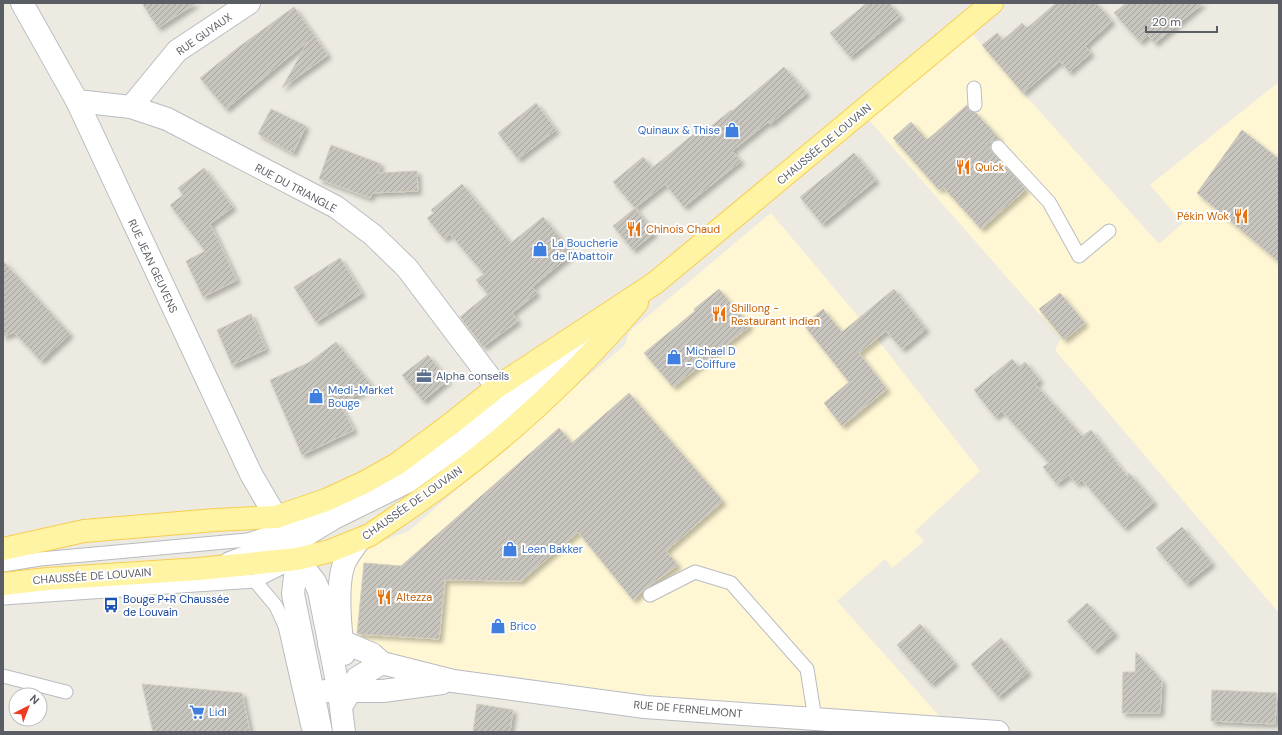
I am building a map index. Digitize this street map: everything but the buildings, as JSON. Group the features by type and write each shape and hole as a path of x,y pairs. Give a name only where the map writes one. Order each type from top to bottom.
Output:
{"main road":[{"name":"CHAUSSÉE DE LOUVAIN","path":"3,549 84,531 214,520 279,523 363,483 396,464 452,423 497,386 655,283 992,3"},
{"name":"CHAUSSÉE DE LOUVAIN","path":"3,584 47,579 219,567 297,559 330,552 370,535 448,480 535,408 601,345 655,283"}],"street":[{"name":"RUE JEAN GEUVENS","path":"22,3 78,102 251,474 279,523 297,559 315,582 335,642"},
{"name":"RUE GUYAUX","path":"131,107 177,50 249,3"},
{"name":"RUE DU TRIANGLE","path":"78,102 131,107 167,119 336,207 374,235 407,268 497,386"},
{"path":"321,732 293,594 297,559 304,536 334,518 407,482 464,441 579,348 655,283"},
{"path":"219,567 275,546 279,523"},
{"path":"344,732 343,697 335,642 340,580 344,563 359,540"},
{"path":"298,615 317,639 325,691 343,697 453,681"},
{"path":"332,732 331,723 343,697 357,678 382,663 372,654 335,642"},
{"name":"RUE DE FERNELMONT","path":"382,663 453,681 645,707 998,732"},
{"path":"343,697 356,732"}],"lane":[{"path":"974,88 975,105"},
{"path":"998,147 1049,202 1079,256 1109,231"},
{"name":"CHAUSSÉE DE LOUVAIN","path":"3,565 40,559 247,540 279,523 337,506 402,473 458,433 515,385 655,283"},
{"path":"3,598 255,581 297,559"},
{"path":"650,596 695,572 731,583 807,669 815,719"},
{"path":"255,581 276,606 285,626 308,727 311,732"},
{"path":"3,676 66,692"}],"shaded area":[{"path":"965,25 1023,93 1159,244 1183,223 1150,185 1279,82 1279,613 1055,350 1061,339 862,112"},
{"path":"771,213 877,339 980,471 915,531 924,541 892,568 885,559 837,601 949,727 720,707 519,677 405,664 350,630 347,582 352,567 362,554 377,543 409,531 625,345 629,332"}],"place":[{"name":"Quinaux & Thise","path":"732,130"},
{"name":"Quick","path":"963,167"},
{"name":"Pékin Wok","path":"1241,216"},
{"name":"Chinois Chaud","path":"634,229"},
{"name":"La Boucherie de l'Abattoir","path":"540,249"},
{"name":"Shillong - Restaurant indien","path":"719,314"},
{"name":"Michael D - Coiffure","path":"674,357"},
{"name":"Alpha conseils","path":"424,376"},
{"name":"Medi-Market Bouge","path":"316,396"},
{"name":"Leen Bakker","path":"510,549"},
{"name":"Altezza","path":"384,597"},
{"name":"Bouge P+R Chaussée de Louvain","path":"111,605"},
{"name":"Brico","path":"498,626"},
{"name":"Lidl","path":"197,712"}]}
